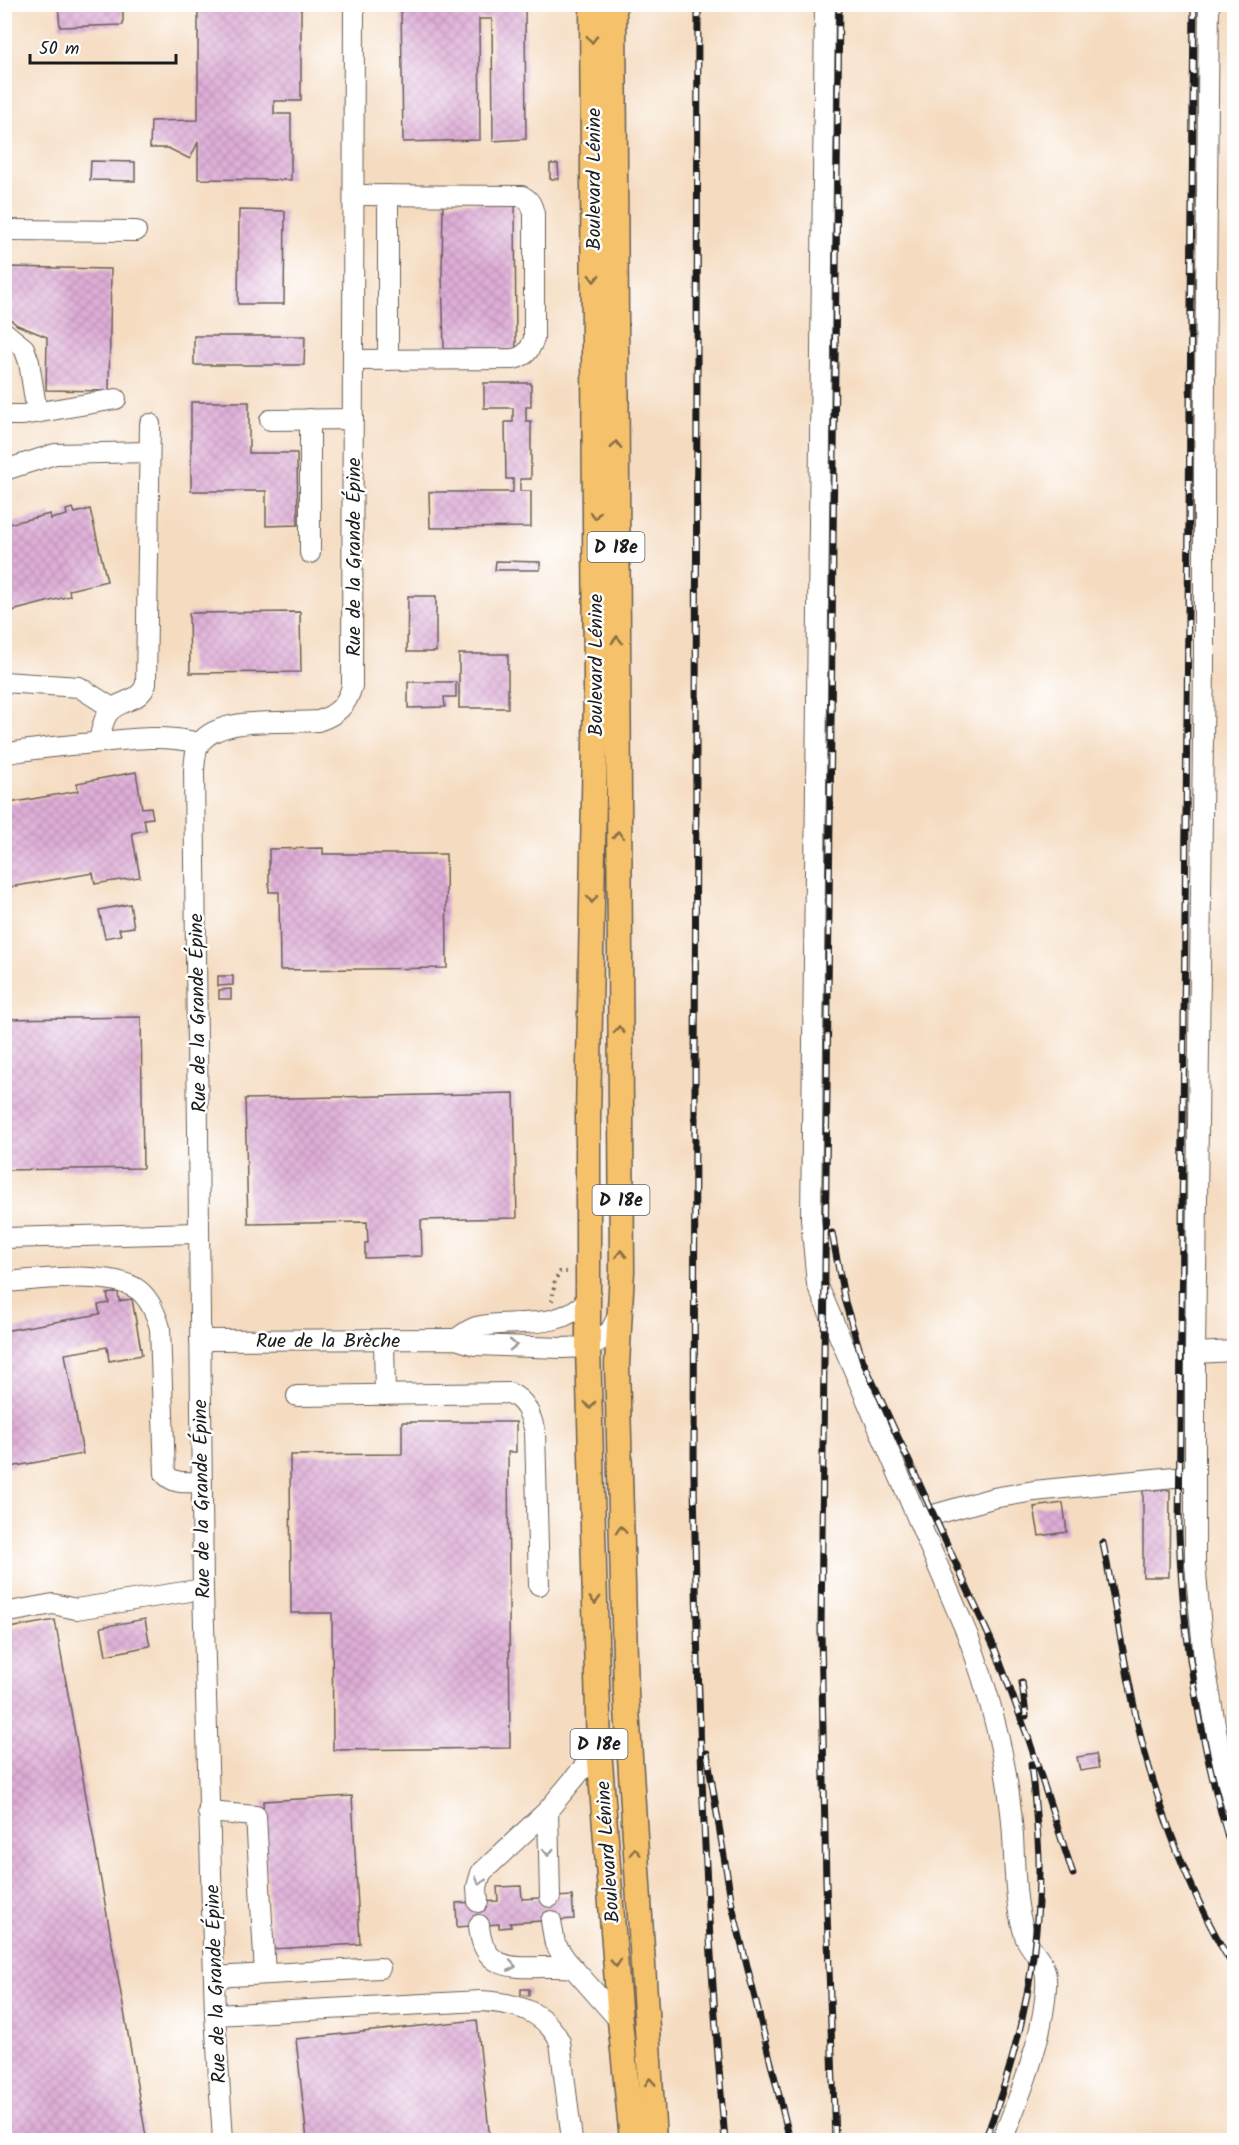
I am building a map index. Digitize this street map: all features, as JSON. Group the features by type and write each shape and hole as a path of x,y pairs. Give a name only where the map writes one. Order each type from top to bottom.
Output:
{"main road":[{"name":"Boulevard Lénine","path":"592,4 596,690 588,1117 589,1299 593,1337 599,1749 620,2021 632,2140"},
{"name":"Boulevard Lénine","path":"614,4 622,1271 617,1365 626,1693 654,2140"}],"street":[{"name":"Rue de la Grande Épine","path":"224,2140 215,2014 203,1589 194,770 195,754 199,743 217,729 232,725 318,721 330,717 340,709 349,699 352,686 354,4"},
{"path":"825,4 813,1240 817,1284 968,1636 983,1675 995,1722 1008,1789 1019,1912 1027,1941 1041,1959 1045,1969 1046,1986 1031,2060 1002,2140"},
{"path":"1209,4 1204,663 1195,1353 1195,1564 1204,1660 1221,1759 1234,1805"},
{"path":"353,360 514,359 529,351 534,339 534,214 532,205 522,196 354,195"},
{"path":"388,195 388,360"},
{"path":"4,230 136,231"},
{"path":"4,332 24,348 29,362 37,413"},
{"path":"4,415 37,413 116,399"},
{"path":"310,419 310,553"},
{"path":"270,420 353,419"},
{"path":"99,742 106,715 112,708 140,695 146,684 150,424"},
{"path":"6,465 55,454 149,453"},
{"path":"4,682 79,687 112,708"},
{"path":"4,754 30,749 151,737 171,737 199,743"},
{"path":"4,1238 198,1233"},
{"path":"4,1282 93,1278 125,1283 147,1298 156,1314 160,1328 165,1474 169,1480 175,1482 201,1482"},
{"name":"Rue de la Brèche","path":"456,1339 474,1327 566,1317 577,1311 589,1299"},
{"name":"Boulevard Lénine","path":"593,1337 611,1330 620,1312"},
{"path":"566,1317 593,1337"},
{"name":"Rue de la Brèche","path":"200,1340 456,1339 475,1345 562,1348 593,1337"},
{"name":"Boulevard Lénine","path":"593,1337 610,1347 617,1365"},
{"path":"384,1339 386,1395"},
{"path":"1195,1353 1234,1351"},
{"path":"297,1396 509,1393 518,1397 530,1415 535,1431 539,1585"},
{"path":"919,1520 993,1498 1034,1491 1194,1475"},
{"path":"4,1612 53,1604 76,1609 203,1589"},
{"path":"478,1902 477,1887 481,1873 548,1810 599,1749"},
{"path":"548,1810 550,1897"},
{"path":"208,1812 256,1816 265,1974"},
{"path":"551,1921 555,1944 620,2021"},
{"path":"479,1925 487,1953 496,1962 512,1967 573,1968"},
{"path":"214,1977 380,1968"},
{"path":"215,2014 481,2001 499,2002 522,2008 543,2018 555,2031 560,2042 572,2140"}],"building":[{"path":"58,4 123,4 123,25 60,27"},
{"path":"198,4 301,4 301,101 274,101 274,114 291,114 291,180 198,179 198,142 190,159 168,148 150,148 151,121 198,120"},
{"path":"401,4 525,4 526,139 493,141 492,19 479,19 480,140 403,142"},
{"path":"91,161 135,162 135,181 90,180"},
{"path":"550,164 558,164 559,179 550,179"},
{"path":"515,202 516,349 444,349 443,203"},
{"path":"239,210 285,211 284,304 238,304"},
{"path":"6,267 111,269 109,391 46,390 47,337 17,325 5,315"},
{"path":"194,336 305,336 304,365 194,365"},
{"path":"484,383 531,383 531,407 526,407 526,421 531,421 531,479 520,479 520,491 531,491 531,527 430,528 429,492 513,492 513,479 506,479 505,422 513,422 513,408 484,408"},
{"path":"191,402 249,402 249,453 297,453 298,525 266,526 266,491 191,491"},
{"path":"73,508 75,513 90,509 107,581 69,590 70,596 4,613 4,525 50,514 51,519 67,515 66,510"},
{"path":"496,561 540,562 540,570 495,570"},
{"path":"408,596 436,596 436,652 407,652"},
{"path":"300,612 301,672 190,673 189,613"},
{"path":"459,654 508,654 508,708 459,708"},
{"path":"408,682 456,682 456,697 444,697 445,707 408,708"},
{"path":"136,772 142,808 151,807 153,818 144,819 146,830 132,833 140,877 95,884 93,873 4,888 4,804 78,791 77,783"},
{"path":"323,848 323,854 446,854 447,968 280,970 279,892 269,892 269,849"},
{"path":"130,904 134,927 119,929 121,935 105,938 99,910"},
{"path":"218,976 233,976 233,985 218,986"},
{"path":"4,985 8,985 8,1017 4,1017"},
{"path":"231,989 231,999 219,999 219,990"},
{"path":"141,1017 143,1168 4,1170 4,1019"},
{"path":"514,1093 517,1218 421,1220 422,1256 365,1258 365,1243 368,1243 367,1222 248,1224 245,1099"},
{"path":"118,1292 119,1301 132,1299 142,1355 109,1361 107,1347 65,1354 83,1454 4,1468 4,1331 100,1314 98,1305 109,1303 107,1294"},
{"path":"402,1422 516,1422 516,1452 508,1452 510,1748 333,1750 332,1613 291,1613 290,1455 402,1454"},
{"path":"1143,1490 1170,1490 1169,1577 1143,1577"},
{"path":"1063,1503 1067,1532 1039,1536 1034,1507"},
{"path":"145,1619 150,1646 106,1655 101,1627"},
{"path":"55,1620 146,2136 119,2140 4,2140 4,1629"},
{"path":"1096,1754 1099,1768 1080,1771 1077,1757"},
{"path":"352,1796 360,1944 271,1949 263,1801"},
{"path":"521,1886 522,1899 572,1896 574,1919 510,1923 511,1927 499,1928 499,1924 457,1927 456,1903 498,1901 497,1887"},
{"path":"521,1989 529,1989 529,1996 521,1995"},
{"path":"477,2020 490,2140 307,2140 296,2039"}],"railway":[{"path":"698,4 694,1475 703,1808 712,1974 725,2140"},
{"path":"835,2140 826,1883 821,1630 839,4"},
{"path":"1194,4 1179,1533 1185,1616 1196,1697 1212,1778 1234,1858"},
{"path":"832,1233 845,1302 863,1361 995,1649 1029,1740 1073,1874"},
{"path":"1103,1543 1133,1702 1153,1782 1182,1864 1206,1917 1234,1968"},
{"path":"1022,1682 1026,1716"},
{"path":"707,1753 732,1905 790,2140"},
{"path":"985,2140 1018,2037 1032,1967 1039,1859 1031,1764"}]}
